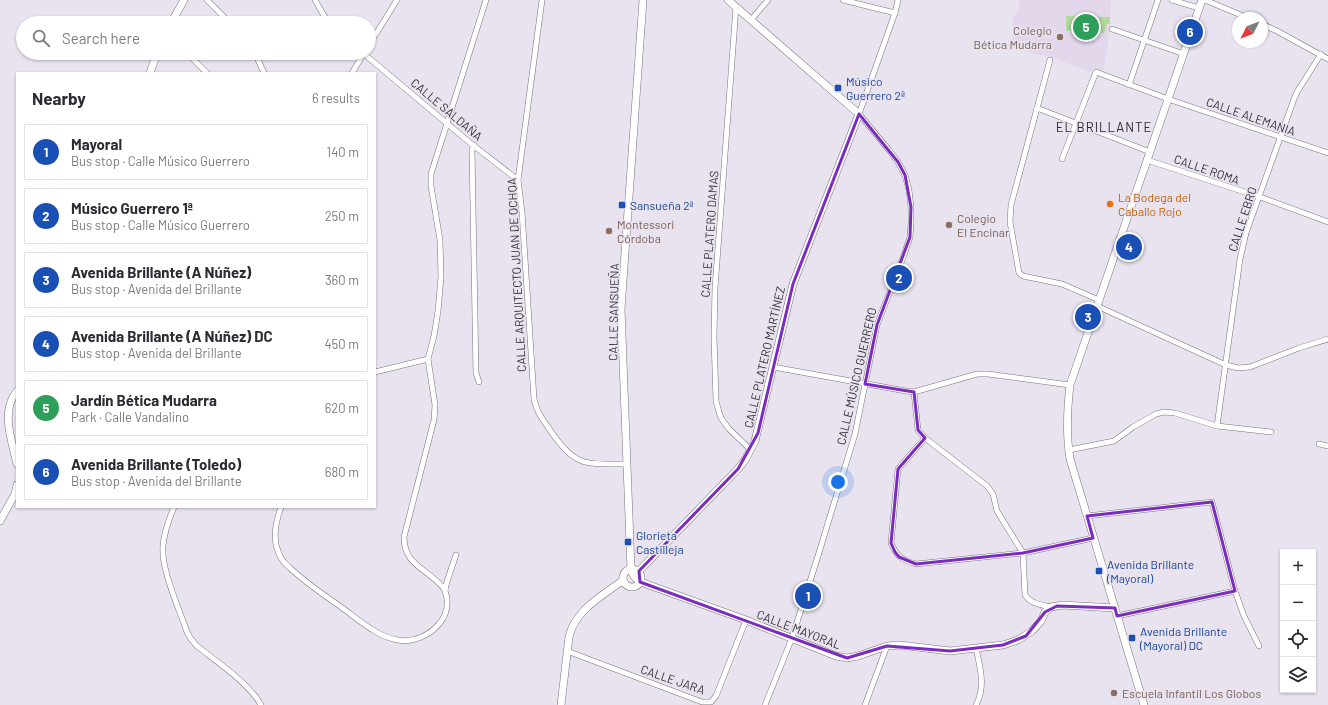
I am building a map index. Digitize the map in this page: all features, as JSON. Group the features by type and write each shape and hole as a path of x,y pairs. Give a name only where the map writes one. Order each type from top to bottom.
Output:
{"street":[{"path":"175,16 184,0"},
{"path":"207,0 223,16"},
{"path":"315,0 324,16"},
{"path":"376,34 397,0"},
{"path":"281,508 276,520 274,537 282,560 302,579 375,631 399,641 416,639 433,630 444,616 447,607 445,590 440,583 413,562 407,555 404,546 404,537 434,420 435,404 428,359 434,336 441,277 440,240 430,180 486,0"},
{"name":"CALLE ARQUITECTO JUAN DE OCHOA","path":"542,0 518,180 522,212 535,405 561,446 575,458 594,464 627,464"},
{"name":"CALLE SANSUEÑA","path":"636,574 631,569 621,309 643,0"},
{"name":"CALLE MÚSICO GUERRERO","path":"728,0 864,118 898,162 905,175 911,207 910,237 877,325 855,434 792,638 765,705"},
{"path":"751,20 768,0"},
{"path":"843,0 895,13"},
{"path":"858,114 895,13 898,0"},
{"path":"1129,84 1158,0"},
{"path":"1172,0 1199,8"},
{"path":"1144,705 1075,477 1066,428 1070,385 1199,8 1204,0 1233,12"},
{"name":"CALLE PLATERO DAMAS","path":"736,7 715,282 714,337 716,401 721,418 729,430 751,450"},
{"path":"1268,27 1328,59"},
{"path":"1112,29 1184,54"},
{"name":"CALLE EBRO","path":"1217,426 1240,259 1246,233 1297,92 1321,54"},
{"path":"150,72 155,60"},
{"path":"194,60 205,72"},
{"path":"258,60 264,72"},
{"path":"353,72 360,60"},
{"name":"CALLE SALDAÑA","path":"372,60 474,146 518,180"},
{"path":"1050,60 1010,209 1010,222 1019,273 1023,276 1062,284 1226,365 1238,368 1250,367 1299,348 1328,339"},
{"name":"CALLE ALEMANIA","path":"1076,123 1096,72 1168,99 1328,153"},
{"path":"1037,108 1150,152"},
{"name":"CALLE PLATERO MARTÍNEZ","path":"636,574 738,469 751,450 758,433 793,284 858,114"},
{"path":"1062,158 1076,123"},
{"path":"474,146 472,150 476,373 479,382"},
{"name":"CALLE ROMA","path":"1147,160 1260,197 1328,222"},
{"path":"376,372 428,359"},
{"path":"773,367 906,392 914,392 978,374 1070,385"},
{"path":"16,392 10,403 8,415 10,438 16,460"},
{"path":"914,392 918,430 925,438 987,486 993,494 997,511 1023,553 1025,595 1028,599 1051,607 1063,605 1115,608"},
{"path":"1069,450 1114,441 1133,427 1156,414 1164,412 1175,413 1217,426 1271,432"},
{"path":"925,438 898,469 891,543 894,552 899,557 916,564 1023,553 1094,538"},
{"path":"1319,444 1328,446"},
{"path":"0,521 16,490"},
{"path":"1087,516 1212,502 1235,591 1244,616 1259,646"},
{"path":"174,508 164,536 163,555 167,576 187,632 197,646 245,685 259,700 261,705"},
{"path":"445,590 456,555"},
{"path":"561,705 567,651 571,628 575,620 586,608 622,581 624,573 631,569"},
{"name":"CALLE MAYORAL","path":"636,574 640,582 746,620 836,656 847,658 858,656 887,646 900,645 950,651 1004,645 1018,640 1032,631 1051,607"},
{"path":"622,581 632,587 640,582"},
{"path":"1117,616 1235,591"},
{"name":"CALLE JARA","path":"567,651 702,702 711,702 716,696 746,620"},
{"path":"865,705 887,646"},
{"path":"976,648 982,686 976,705"}],"highlighted area":[{"path":"859,114 898,162 905,175 911,207 910,237 877,325 865,384 914,392 918,430 925,438 898,469 891,543 895,552 899,557 916,564 1023,553 1093,538 1087,516 1212,502 1235,591 1117,616 1115,608 1057,606 1045,612 1026,636 1003,645 950,651 887,646 847,658 640,582 639,571 738,469 758,433 793,284"}],"shaded area":[{"name":"Colegio Bética Mudarra","path":"1020,0 1111,0 1107,53 1103,71 1093,68 1092,73 1048,56 1030,53 1029,41 1012,41 1013,17 1018,12"}],"green space":[{"path":"1066,16 1110,17 1110,24 1107,24 1104,34 1100,32 1091,32 1090,34 1078,34 1078,30 1066,31"}],"place":[{"name":"Jardín Bética Mudarra","path":"1086,27"},
{"name":"Avenida Brillante (Toledo)","path":"1190,32"},
{"name":"Colegio Bética Mudarra","path":"1060,37"},
{"name":"Músico Guerrero 2ª","path":"838,88"},
{"name":"La Bodega del Caballo Rojo","path":"1110,204"},
{"name":"Sansueña 2ª","path":"622,205"},
{"name":"Colegio El Encinar","path":"949,225"},
{"name":"Montessori Córdoba","path":"609,231"},
{"name":"Avenida Brillante (A Núñez) DC","path":"1129,247"},
{"name":"Músico Guerrero 1ª","path":"899,278"},
{"name":"Avenida Brillante (A Núñez)","path":"1088,317"},
{"name":"Glorieta Castilleja","path":"628,542"},
{"name":"Avenida Brillante (Mayoral)","path":"1099,571"},
{"name":"Mayoral","path":"808,596"},
{"name":"Avenida Brillante (Mayoral) DC","path":"1132,638"},
{"name":"Escuela Infantil Los Globos","path":"1114,693"}],"district":[{"name":"EL BRILLANTE","path":"1104,127"}]}
